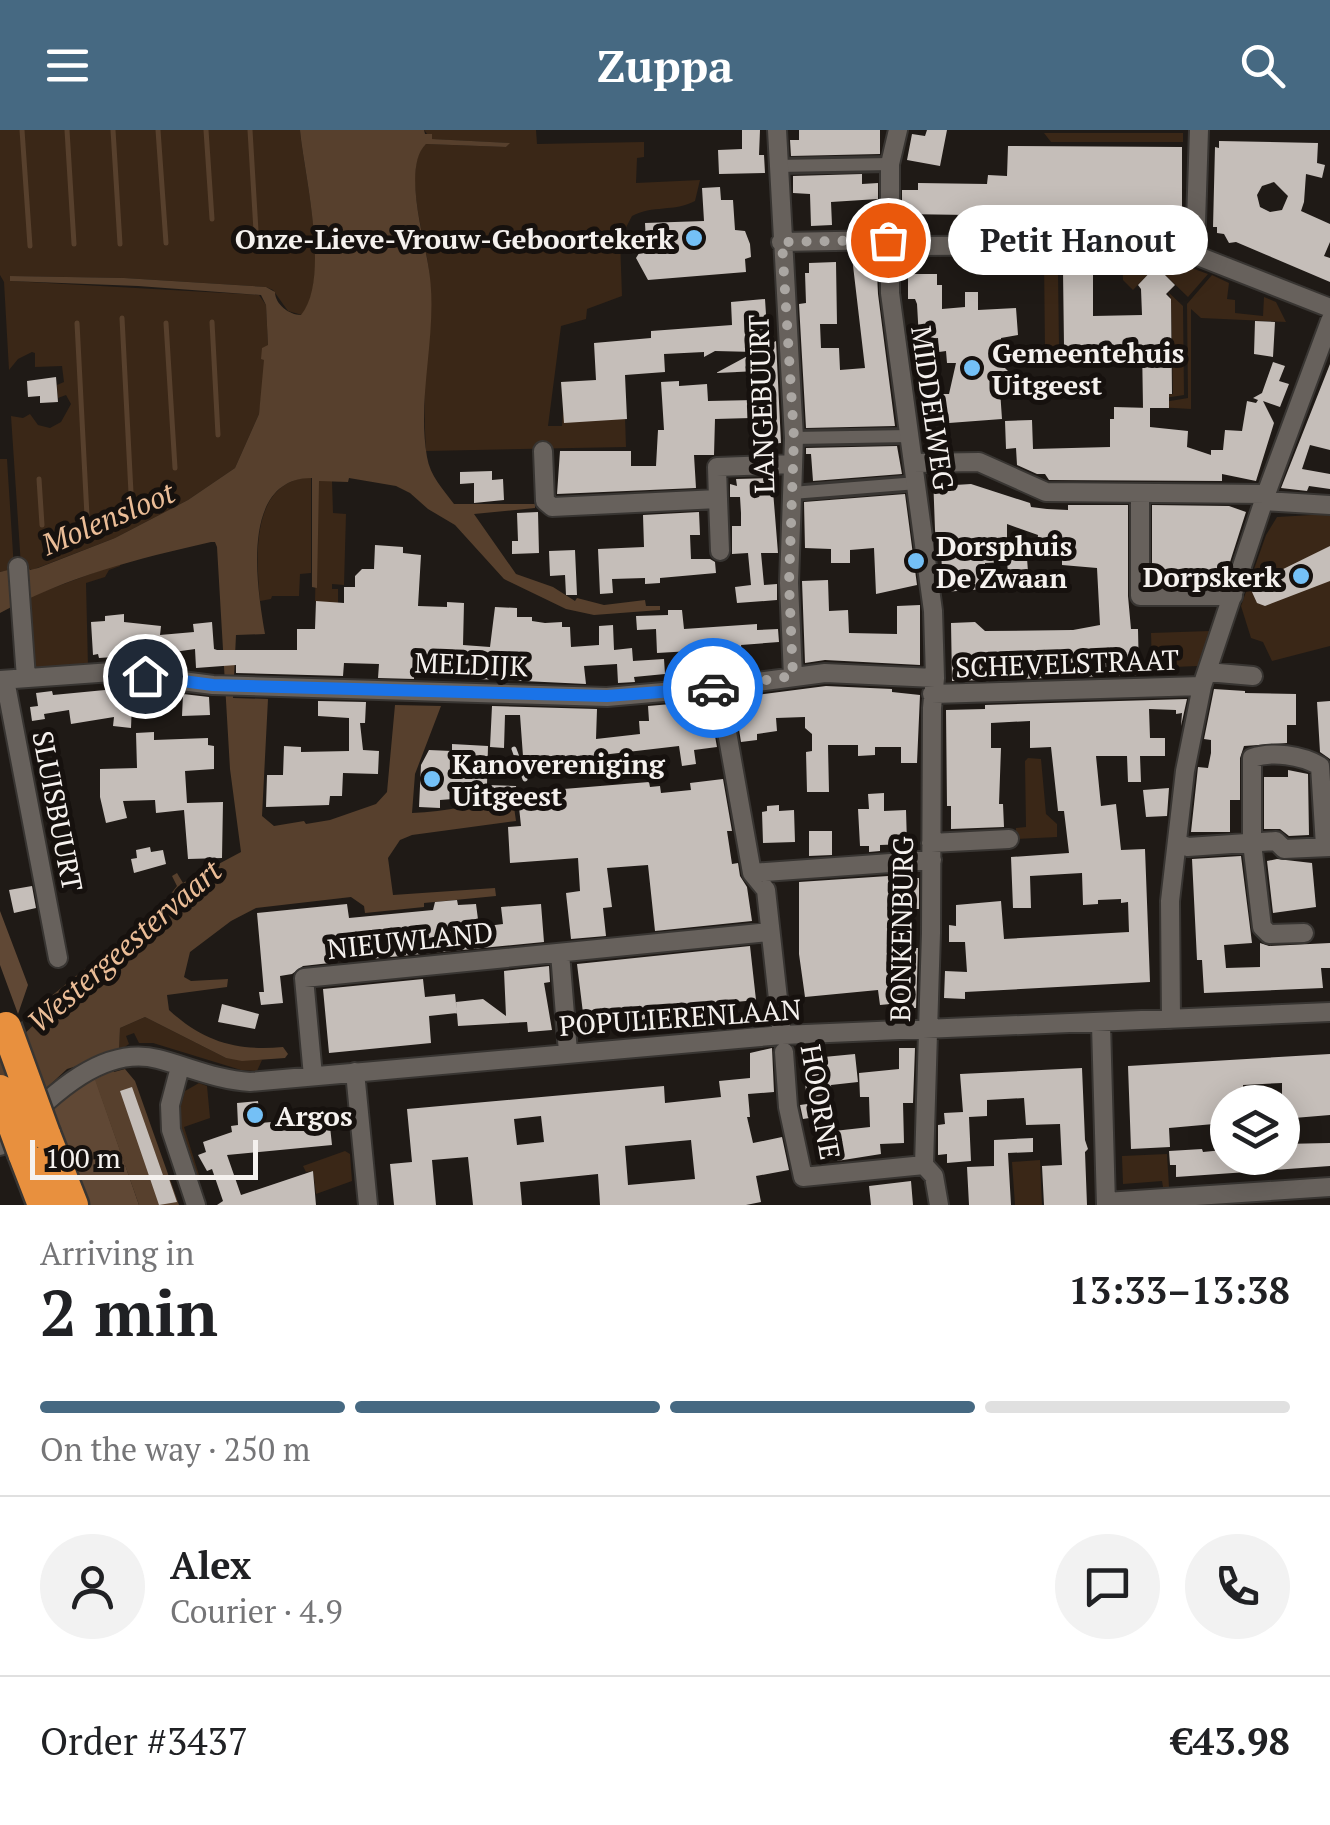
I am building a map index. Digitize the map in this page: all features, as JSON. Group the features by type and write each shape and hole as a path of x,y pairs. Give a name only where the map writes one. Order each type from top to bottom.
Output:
{"highway":[{"path":"3,1019 23,1144 73,1205"},
{"path":"0,1090 43,1205"}],"street":[{"name":"LANGEBUURT","path":"777,130 794,438 789,583 793,676"},
{"name":"MIDDELWEG","path":"898,130 890,164 888,240 892,312 934,612 934,686"},
{"path":"1195,253 1199,130"},
{"path":"777,166 890,164"},
{"path":"782,242 888,240 910,246 1170,245 1330,308"},
{"path":"1171,1019 1170,902 1184,772 1205,679 1265,498 1330,321"},
{"path":"794,438 909,436"},
{"path":"544,451 545,502 552,506 718,499"},
{"path":"914,463 978,462 1046,492 1265,498 1330,505"},
{"path":"720,551 717,467 793,464"},
{"path":"792,492 917,484"},
{"path":"1140,493 1140,604 1232,596"},
{"path":"18,567 26,678"},
{"name":"MELDIJK","path":"2,680 112,672 213,685 607,696 826,673 934,686"},
{"name":"SCHEVELSTRAAT","path":"934,686 1252,676"},
{"name":"SLUISBUURT","path":"2,680 58,958"},
{"name":"BONKENBURG","path":"924,1165 934,686"},
{"name":"HOORNE","path":"719,687 752,873 766,890 788,1106 803,1177 924,1165"},
{"path":"1177,843 1188,847 1252,843 1276,842 1284,849 1328,846 1320,766 1306,758 1279,754 1252,758 1252,843 1264,932 1304,933"},
{"path":"752,873 1009,840"},
{"name":"NIEUWLAND","path":"313,1076 304,978 769,932"},
{"path":"560,953 568,1052"},
{"name":"POPULIERENLAAN","path":"23,1144 70,1080 131,1056 145,1056 230,1081 568,1052 1330,1012"},
{"path":"1101,1024 1106,1204 1330,1186"},
{"path":"180,1068 170,1105 171,1130 196,1205"},
{"path":"355,1072 368,1205"},
{"path":"924,1165 934,1176 938,1205"}],"shaded area":[{"path":"0,130 300,130 315,252 310,298 302,315 288,311 273,290 266,287 10,276 11,281 259,295 266,305 268,345 259,414 235,468 188,500 115,538 32,570 21,566 11,416 23,418 30,414 38,425 50,428 61,422 71,404 66,395 58,398 57,385 64,382 62,366 35,367 32,352 18,359 9,370 4,282 0,275"},
{"path":"424,130 536,130 537,144 644,142 644,157 637,158 636,183 700,180 695,201 632,216 620,239 622,296 587,309 586,319 561,326 548,426 562,426 563,414 625,417 626,447 426,451 430,286 415,184 419,154 426,144 506,147 509,143 431,139"},
{"path":"1044,133 1183,133 1183,142 1051,142"},
{"path":"1122,256 1164,258 1208,274 1188,297 1156,266 1133,290 1123,280"},
{"path":"1044,257 1087,257 1075,271 1058,272 1059,347 1055,351 1060,364 1051,361 1045,352"},
{"path":"1212,275 1229,283 1227,299 1235,300 1235,313 1263,316 1264,297 1276,302 1286,322 1201,318 1191,309 1191,409 1140,406 1188,398 1187,304"},
{"path":"1168,292 1183,306 1184,395 1158,399 1160,395 1173,394"},
{"path":"0,459 7,459 14,569 0,572"},
{"path":"311,477 311,573 300,574 299,596 272,596 260,601 258,543 267,506 291,482"},
{"path":"318,481 332,481 333,513 346,514 344,585 332,584 332,589 338,589 338,612 315,601"},
{"path":"1330,514 1330,646 1272,661 1263,642 1251,638 1241,606 1266,535 1277,517"},
{"path":"120,563 105,577 86,583 88,667 33,671 26,598"},
{"path":"1210,631 1197,666 1152,668 1151,633"},
{"path":"1028,758 1041,759 1046,814 1057,824 1057,837 1016,839 1016,828 1026,827"},
{"path":"0,911 28,985 18,1014 0,965"},
{"path":"145,1017 226,1058 262,1060 257,1071 241,1070 153,1043 139,1043 134,1033 126,1036 129,1044 119,1051 120,1028"},
{"path":"99,1073 101,1078 96,1081 139,1205 90,1205 51,1106"},
{"path":"199,1083 207,1086 210,1118 184,1127 199,1175 194,1178 179,1135 182,1133 178,1116 185,1091"},
{"path":"345,1151 350,1154 352,1181 316,1194 313,1171 306,1172 303,1166"},
{"path":"1167,1154 1169,1187 1163,1187 1162,1181 1123,1184 1122,1156"},
{"path":"1040,1160 1042,1205 1015,1205 1012,1162"}],"water":[{"name":"Westergeestervaart","path":"300,130 424,130 425,134 432,134 432,139 510,143 506,147 426,144 419,154 416,201 431,288 424,409 429,464 454,504 535,504 535,508 474,514 516,574 553,587 575,601 577,598 604,605 645,600 646,606 660,606 660,610 594,615 566,609 504,579 455,525 410,493 396,486 349,478 348,482 319,481 317,588 312,587 312,478 289,483 273,496 263,515 258,539 265,634 236,635 233,698 268,699 262,816 274,826 304,821 306,824 376,804 387,792 395,705 441,706 415,774 412,813 469,806 523,789 527,798 514,807 516,821 412,835 400,840 388,858 393,895 495,888 496,896 365,913 364,906 351,897 256,908 231,921 190,952 184,977 191,981 228,979 227,987 167,995 169,1010 208,1037 250,1047 283,1047 288,1054 285,1058 242,1061 226,1058 145,1017 120,1028 119,1051 108,1056 114,1072 125,1069 135,1081 179,1205 139,1205 95,1080 101,1077 93,1061 67,1069 0,1131 0,1057 41,1018 39,1006 160,908 177,886 172,876 177,873 183,883 241,852 230,769 217,547 211,542 103,570 0,613 0,572 27,565 30,570 38,568 115,538 188,500 235,468 259,414 262,348 268,345 266,305 261,295 10,281 10,276 266,287 275,292 284,308 301,315 310,299 315,252"}],"building":[{"path":"742,130 760,130 759,155 764,155 765,173 719,174 718,150 742,149"},
{"path":"799,130 880,130 880,154 791,156 790,140 799,140"},
{"path":"927,130 947,130 940,166 907,160 912,134 925,136"},
{"path":"1219,141 1318,143 1317,163 1325,165 1322,178 1306,174 1301,211 1330,224 1330,242 1324,256 1330,258 1330,282 1236,242 1229,243 1224,234 1217,233 1217,227 1213,227 1215,147 1219,148","holes":["1274,182 1288,196 1282,210 1270,212 1260,207 1257,195 1262,186"]},
{"path":"1008,146 1182,147 1182,216 1059,216 1063,226 1050,225 1039,216 902,214 902,190 918,190 918,183 987,184 988,175 1007,176"},
{"path":"862,174 862,184 878,183 878,199 831,202 832,225 811,226 810,194 793,193 793,176"},
{"name":"Onze-Lieve-Vrouw-Geboortekerk","path":"720,187 721,200 733,200 735,230 745,231 750,244 746,272 648,280 636,258 646,242 645,223 704,221 702,188"},
{"path":"876,253 895,426 806,428 799,304 806,303 805,273 809,273 809,263 836,262 837,324 820,324 821,348 839,348 840,370 865,368 852,257"},
{"path":"1078,266 1082,271 1093,271 1093,316 1142,315 1138,285 1156,266 1175,285 1166,294 1171,299 1169,408 1143,408 1142,345 1125,345 1118,352 1108,342 1086,364 1079,357 1071,364 1058,352 1064,346 1063,271 1074,271"},
{"path":"908,274 937,274 937,285 942,285 942,309 965,307 965,292 978,292 978,310 1016,308 1018,335 1001,338 1003,366 1017,380 1008,389 1000,390 1002,419 949,423 943,394 949,394 956,363 947,363 946,351 939,352 938,338 919,339 917,304 915,299 908,299"},
{"path":"765,299 768,345 776,341 781,443 750,446 751,418 715,419 714,455 694,455 696,488 557,494 560,451 631,451 631,466 656,466 658,430 664,430 661,382 679,381 679,386 707,384 708,401 755,400 759,389 758,371 716,373 755,352 715,351 704,357 704,352 664,354 665,372 625,375 627,419 564,423 561,382 596,380 594,343 651,338 651,331 732,325 731,302"},
{"path":"1255,321 1275,322 1273,357 1254,354"},
{"path":"1273,362 1285,366 1279,381 1289,384 1280,407 1263,401 1274,423 1256,481 1222,474 1222,481 1049,480 1045,474 1017,465 1016,448 1006,449 1005,421 1032,420 1033,449 1110,447 1114,407 1150,408 1150,427 1188,431 1187,447 1211,455 1211,450 1223,450 1225,430 1242,431 1247,401 1258,400 1253,398 1262,393"},
{"path":"1330,364 1330,450 1310,445 1302,469 1330,474 1330,489 1281,488"},
{"path":"56,377 58,402 40,403 40,396 28,397 27,381"},
{"path":"897,446 902,474 813,481 811,454 806,454 806,448"},
{"path":"492,471 492,480 503,479 504,500 474,503 474,483 460,484 460,472"},
{"path":"933,475 943,480 954,475 955,485 971,484 1030,503 1031,507 1068,510 1068,505 1128,505 1128,596 1131,629 1138,629 1139,675 952,681 951,623 975,622 985,631 1073,630 1100,625 1097,568 1062,565 1062,549 1037,545 1038,535 1007,524 1007,559 1027,558 1028,572 1008,573 1007,562 985,563 985,589 943,592"},
{"path":"772,478 778,553 761,553 764,585 777,584 777,600 737,603 735,587 751,585 748,553 732,554 732,526 741,526 741,513 740,497 730,497 730,484 737,486 736,479"},
{"path":"905,494 917,585 876,594 874,548 850,550 850,563 831,563 831,549 805,548 804,502"},
{"path":"1152,505 1229,506 1246,512 1223,584 1152,584"},
{"path":"538,512 539,553 512,554 512,541 518,541 517,513"},
{"path":"699,512 700,535 690,535 691,559 710,559 715,562 716,573 660,578 660,583 645,584 645,578 612,579 613,593 600,594 598,549 644,547 643,515"},
{"path":"375,545 403,547 403,553 421,555 418,606 464,603 463,645 490,647 495,607 517,608 517,617 562,622 562,627 570,627 571,647 599,645 599,626 613,625 614,650 632,648 633,661 664,659 665,674 618,683 617,664 584,666 586,684 414,676 378,678 379,664 344,663 343,676 236,673 236,665 196,668 195,649 167,653 116,647 114,657 93,655 91,622 124,614 124,622 161,626 160,635 194,632 193,624 212,622 217,650 297,650 297,629 315,629 316,601 344,603 344,587 355,587 355,576 362,569 374,569"},
{"name":"Dorpskerk","path":"1330,546 1330,581 1265,606 1257,603 1252,592 1255,583"},
{"path":"575,550 577,595 566,595 565,575 550,576 549,551"},
{"path":"828,580 829,611 848,610 849,633 897,634 897,606 920,605 920,665 825,660 805,663 802,581"},
{"path":"668,610 682,610 684,629 757,624 757,630 778,629 779,642 741,645 744,671 711,675 711,667 692,668 691,651 657,653 656,629 637,630 636,616 668,615"},
{"path":"826,686 892,689 920,695 917,763 901,763 901,747 875,747 875,755 858,756 858,745 828,745 829,792 807,792 806,752 812,751 812,734 805,728 805,717 776,718 777,731 741,742 734,698"},
{"path":"122,688 121,702 132,702 131,728 113,726 114,717 71,724 69,710 44,714 45,719 32,721 30,707 38,706 36,693 52,691 53,695"},
{"path":"1214,689 1296,694 1296,725 1287,725 1287,743 1244,746 1240,758 1240,800 1230,800 1230,832 1191,832 1198,767 1208,768 1211,753 1211,740 1204,739"},
{"path":"183,694 209,697 210,715 182,716"},
{"path":"1187,699 1181,726 1182,713 1149,709 1150,738 1165,738 1165,756 1140,756 1141,782 1128,782 1127,756 1096,756 1101,806 1116,804 1121,850 1145,849 1150,982 965,992 965,999 944,998 945,971 967,972 965,942 949,942 949,925 956,926 956,905 1001,901 1004,939 1129,932 1128,902 1098,900 1098,904 1083,905 1082,873 1030,876 1031,908 1013,908 1011,857 1069,853 1064,811 1058,811 1051,747 1030,748 1030,721 991,723 991,748 1001,748 999,804 1003,804 1004,827 951,829 951,806 947,806 946,710 985,709 985,705"},
{"path":"318,701 366,702 365,723 360,723 363,750 379,751 378,774 343,773 342,796 330,796 329,805 266,807 267,775 283,775 284,746 301,747 301,752 349,751 349,718 318,716"},
{"path":"1330,701 1330,759 1320,752 1317,702"},
{"path":"683,703 684,713 710,709 717,747 694,750 696,764 682,766 679,746 593,756 593,762 543,761 543,771 524,770 520,715 505,715 504,748 490,747 492,706 597,709 596,739 640,734 639,721 649,721 648,706"},
{"path":"154,732 154,740 208,738 208,745 214,746 214,769 185,771 187,803 223,802 222,858 188,859 184,810 156,813 155,800 123,801 127,818 106,823 100,797 100,769 137,768 136,733"},
{"path":"452,744 488,746 487,785 516,786 517,794 440,800 440,808 419,807 421,765 429,750 452,751"},
{"path":"1288,770 1308,774 1309,835 1289,836 1280,829 1264,829 1264,777 1288,777"},
{"path":"723,779 732,831 727,831 732,864 738,863 747,887 752,921 655,931 648,865 607,868 612,907 603,908 606,936 571,939 566,893 580,891 578,858 510,863 508,827 521,826 519,807 526,806 526,801 540,800 539,791 649,782 650,787 660,786 661,793 691,790 690,783"},
{"path":"1169,788 1167,816 1146,817 1143,790"},
{"path":"884,793 884,811 906,810 907,844 880,845 880,851 869,852 869,846 860,846 858,809 869,809 868,794"},
{"path":"779,805 779,811 794,810 795,842 763,843 762,812 767,811 767,806"},
{"path":"809,831 832,831 832,855 809,856"},
{"path":"150,847 151,852 163,850 166,864 134,873 131,859 137,858 136,850"},
{"path":"1241,856 1252,943 1224,945 1226,968 1260,967 1260,943 1330,943 1330,968 1321,968 1323,988 1204,993 1202,960 1197,960 1192,859"},
{"path":"1267,861 1312,863 1316,907 1273,913"},
{"path":"903,875 903,879 919,878 919,909 911,909 912,948 918,948 916,1008 901,1008 901,1003 880,1005 878,990 805,997 799,954 799,882"},
{"path":"32,886 36,908 14,913 9,890"},
{"path":"457,900 458,905 476,904 479,927 503,924 501,907 541,904 544,942 370,959 368,937 337,940 339,962 303,966 280,976 283,1003 261,1005 259,992 264,992 257,913 347,904 349,918 433,910 435,902"},
{"path":"750,946 756,1000 684,1007 684,1013 652,1016 653,1021 579,1028 577,1014 583,1013 577,964"},
{"path":"549,966 550,982 544,983 552,1030 528,1032 527,1022 458,1026 456,1002 483,999 506,1016 504,971"},
{"path":"423,979 425,997 455,994 457,1013 429,1016 431,1043 329,1053 323,989"},
{"path":"222,1004 259,1014 255,1029 218,1022"},
{"path":"772,1048 774,1092 748,1094 747,1117 753,1143 782,1137 789,1170 756,1176 761,1202 600,1205 598,1174 520,1182 522,1205 473,1205 468,1157 432,1160 436,1205 394,1205 390,1164 412,1162 407,1109 664,1086 665,1103 721,1097 719,1081 750,1078 750,1053","holes":["541,1116 544,1142 517,1145 514,1119","691,1140 695,1179 628,1185 625,1146"]},
{"path":"899,1048 915,1048 913,1103 903,1103 904,1143 880,1144 881,1154 837,1161 834,1131 870,1127 869,1097 860,1097 859,1073 899,1069"},
{"path":"855,1054 858,1082 831,1085 833,1107 822,1108 822,1116 803,1119 800,1105 807,1104 803,1059"},
{"path":"1330,1054 1330,1115 1300,1118 1300,1085 1210,1085 1210,1124 1169,1128 1170,1147 1131,1149 1128,1066"},
{"path":"1082,1068 1088,1149 1087,1205 1044,1205 1042,1166 1062,1165 1060,1124 1026,1125 1024,1098 987,1100 987,1116 969,1117 971,1161 947,1163 947,1154 938,1155 938,1125 945,1124 944,1113 963,1112 960,1074"},
{"path":"132,1087 164,1178 168,1176 177,1202 159,1205 120,1091"},
{"path":"258,1101 260,1123 329,1117 332,1145 227,1155 241,1195 313,1171 316,1205 217,1205 223,1201 212,1169 207,1171 198,1155 206,1152 203,1142 232,1132 231,1126 238,1125 237,1103"},
{"path":"1033,1138 1033,1152 1008,1153 1011,1205 969,1205 967,1167 994,1166 994,1140"},
{"path":"1330,1143 1330,1166 1300,1168 1300,1144"},
{"path":"1169,1151 1210,1151 1210,1175 1176,1177 1176,1165 1170,1165"},
{"path":"911,1181 913,1205 871,1205 869,1186"}],"waterway":[{"path":"22,130 30,246"},
{"path":"67,130 74,244"},
{"path":"113,130 120,244"},
{"path":"158,130 166,243"},
{"path":"206,130 212,219"},
{"path":"250,130 257,248"},
{"name":"Molensloot","path":"122,318 131,493"},
{"path":"212,322 218,435"},
{"name":"Molensloot","path":"77,323 87,516"},
{"name":"Molensloot","path":"166,323 175,468"},
{"name":"Molensloot","path":"39,479 42,525"}],"railway":[{"path":"514,749 525,779"}],"way so far":[{"path":"713,688 793,676 789,583 794,438 782,242 888,240"}],"place":[{"name":"Onze-Lieve-Vrouw-Geboortekerk","path":"694,238"},
{"name":"Petit Hanout","path":"888,240"},
{"name":"Gemeentehuis Uitgeest","path":"972,368"},
{"name":"Dorsphuis De Zwaan","path":"916,561"},
{"name":"Dorpskerk","path":"1301,576"},
{"name":"Kanovereniging Uitgeest","path":"432,779"},
{"name":"Argos","path":"255,1115"}],"route":[{"path":"145,676 213,685 503,694 607,696 713,688"}]}
